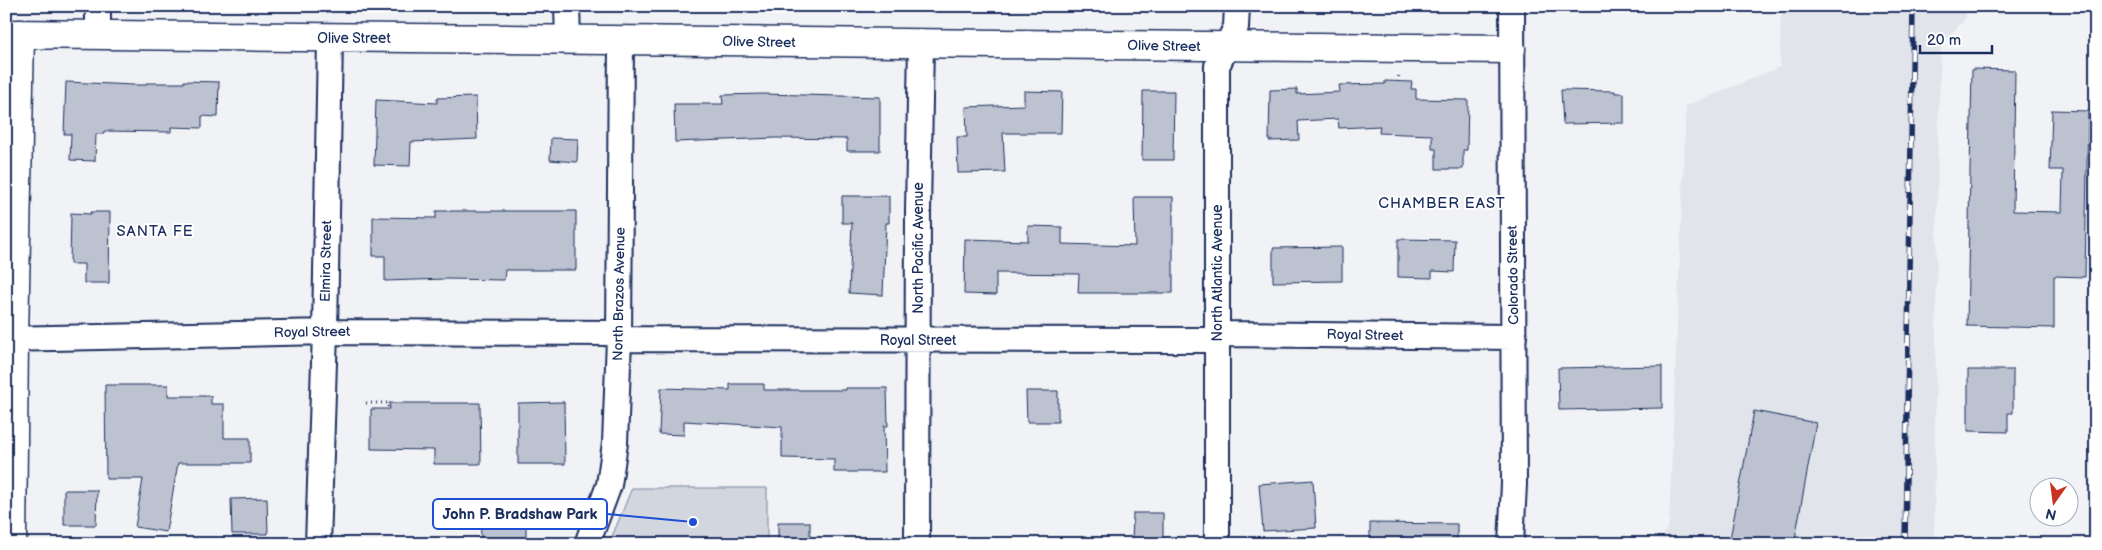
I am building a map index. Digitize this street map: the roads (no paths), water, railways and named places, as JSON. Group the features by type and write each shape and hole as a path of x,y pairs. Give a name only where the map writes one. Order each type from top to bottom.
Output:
{"street":[{"path":"98,6 98,36"},
{"path":"567,6 568,40"},
{"name":"North Atlantic Avenue","path":"1217,544 1217,66 1236,27 1236,6"},
{"name":"Colorado Street","path":"1511,544 1514,484 1512,6"},
{"path":"12,544 10,339 13,34"},
{"name":"Olive Street","path":"13,34 1511,49"},
{"name":"Elmira Street","path":"318,544 325,332 330,38"},
{"name":"North Brazos Avenue","path":"587,544 609,485 615,443 619,336 621,40"},
{"name":"North Pacific Avenue","path":"917,544 917,341 921,43"},
{"name":"Royal Street","path":"10,339 325,332 917,341 1216,337 1514,337"}],"railway":[{"path":"1905,544 1913,6"}],"place":[{"name":"John P. Bradshaw Park","path":"693,522"}],"district":[{"name":"CHAMBER EAST","path":"1442,203"},
{"name":"SANTA FE","path":"155,231"}]}
